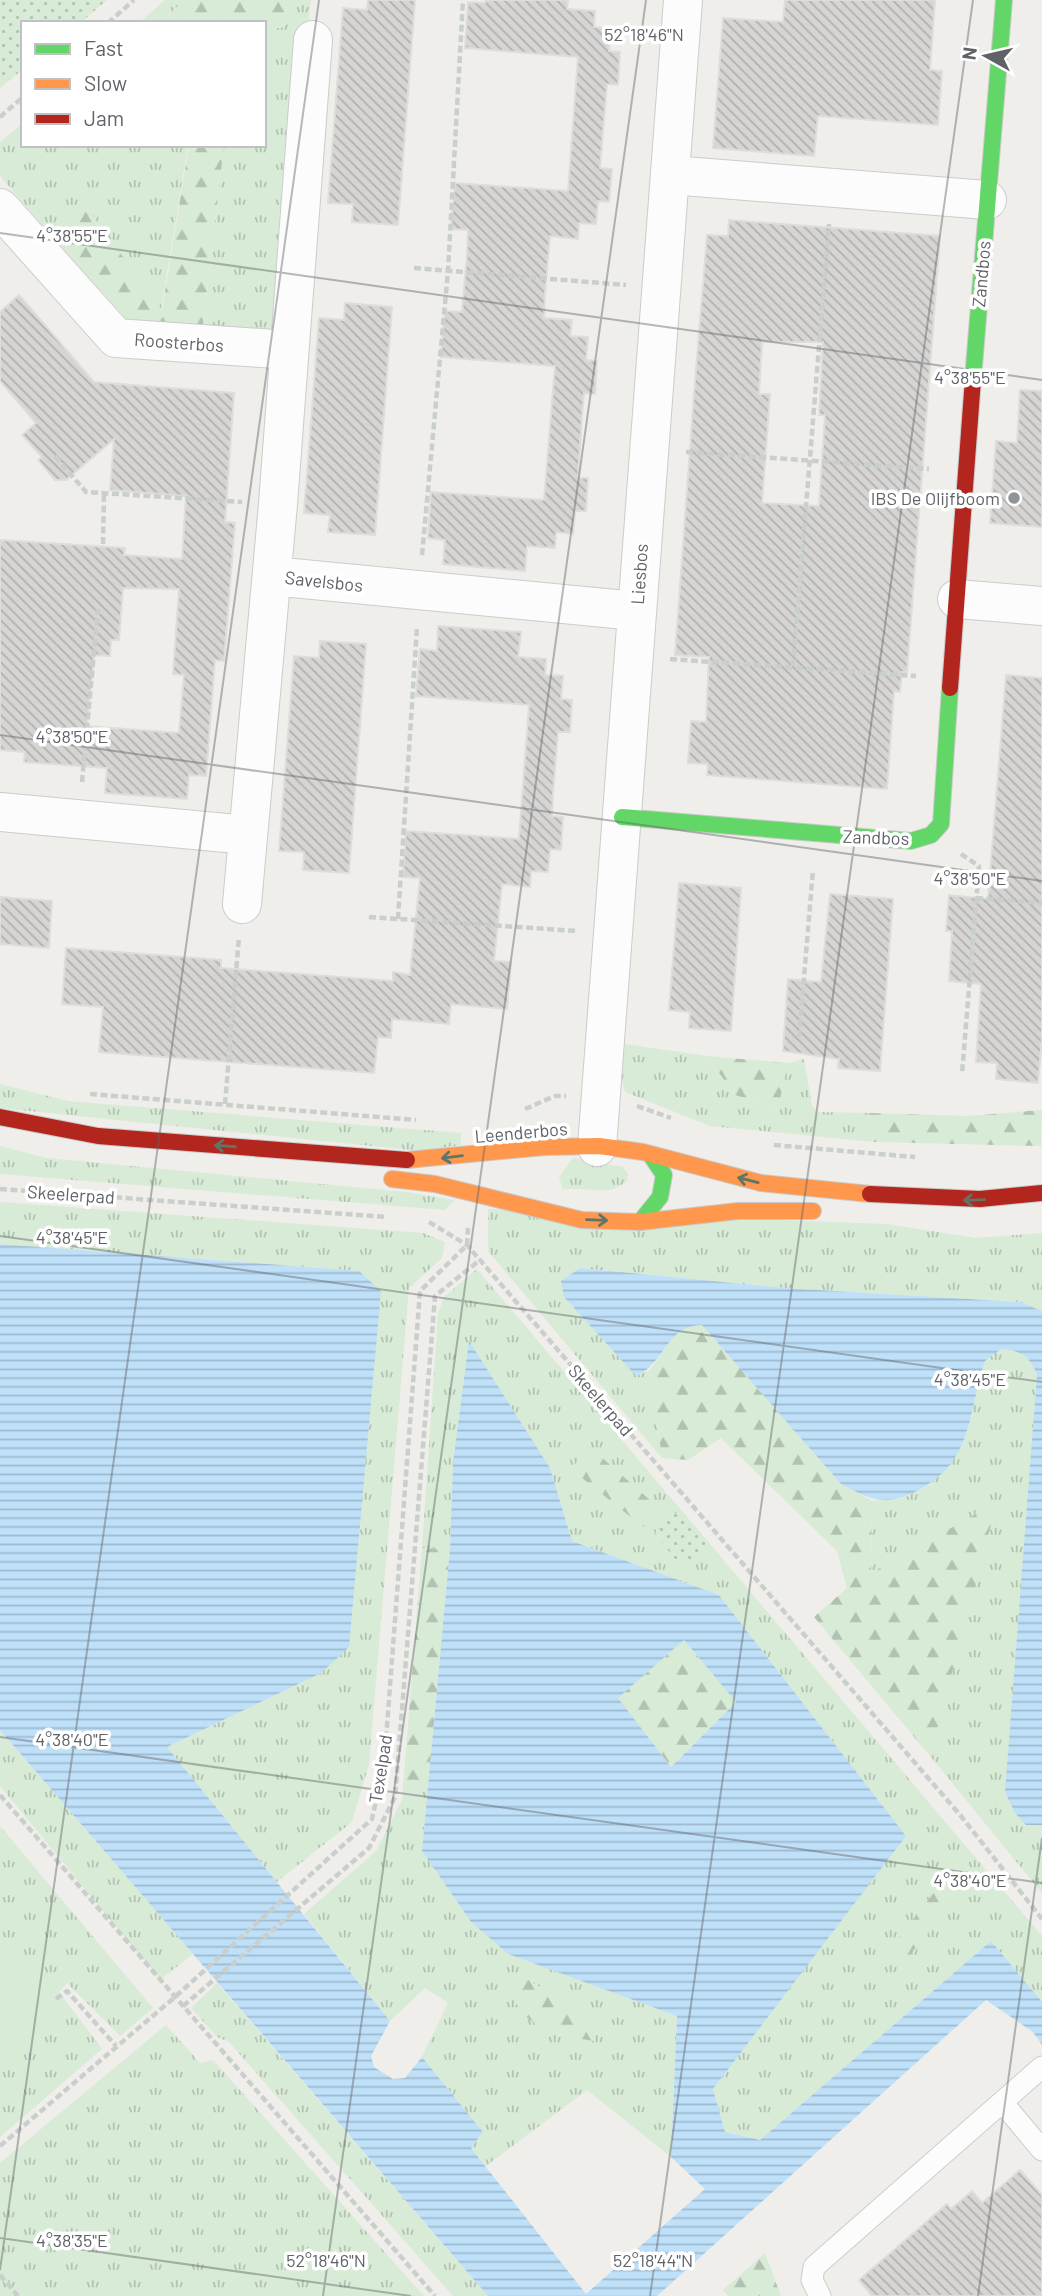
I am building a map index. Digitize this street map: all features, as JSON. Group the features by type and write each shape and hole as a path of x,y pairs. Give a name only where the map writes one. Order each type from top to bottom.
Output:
{"main road":[{"name":"Zandbos","path":"622,817 911,841 931,835 940,824 965,471 1004,0"},
{"name":"Leenderbos","path":"0,1116 98,1136 409,1160 542,1147 597,1147 650,1154 759,1183 793,1188 971,1200 1042,1193"},
{"path":"519,1163 542,1147"},
{"path":"640,1222 660,1197 664,1175 650,1154"},
{"path":"373,1177 435,1184 582,1220 640,1222 738,1212 835,1213"},
{"path":"518,1189 530,1209"}],"street":[{"name":"Liesbos","path":"597,1147 683,0"},
{"path":"272,576 313,40"},
{"path":"671,175 987,200"},
{"name":"Roosterbos","path":"0,208 116,338 289,350"},
{"name":"Savelsbos","path":"242,904 272,576 636,611"},
{"path":"957,598 1042,606"},
{"path":"0,812 79,822 248,835"}],"lane":[{"path":"820,2296 812,2280 814,2267 1036,2072"},
{"path":"1002,2102 1042,2150"}],"path":[{"path":"110,21 134,0"},
{"path":"398,919 419,590 448,271 463,0"},
{"path":"0,117 21,99"},
{"path":"793,666 831,188"},
{"path":"414,268 661,287"},
{"path":"648,449 965,471"},
{"path":"55,456 86,492 278,504"},
{"path":"103,544 104,494"},
{"path":"79,822 98,609"},
{"path":"633,656 952,679"},
{"path":"799,1037 817,834"},
{"path":"931,835 979,866 962,1074"},
{"path":"976,898 1042,903"},
{"path":"225,1104 242,904"},
{"path":"369,917 613,933"},
{"path":"86,1094 428,1121"},
{"name":"Leenderbos","path":"518,1110 529,1109 555,1096 601,1099 644,1107 677,1120"},
{"path":"763,1144 924,1157"},
{"name":"Skeelerpad","path":"0,1188 399,1218"},
{"name":"Skeelerpad","path":"426,1220 467,1244 961,1816 1042,1919"},
{"name":"Texelpad","path":"0,2146 174,1997 372,1819 384,1765 420,1291 467,1244"},
{"path":"183,2006 369,1848 395,1797 435,1296 480,1260"},
{"path":"0,1795 435,2296"},
{"path":"57,1999 67,1991 116,2046"},
{"path":"0,2275 18,2296"}],"green space":[{"path":"0,0 107,0 82,21 21,21 21,71 0,88"},
{"path":"165,0 184,0 163,21 141,21"},
{"path":"184,0 288,0 284,27 266,30 266,21 163,21"},
{"path":"288,0 311,0 272,335 202,333 224,147 266,147 266,30 284,27"},
{"path":"21,125 21,147 188,147 161,310 87,208 49,233 0,176 0,142"},
{"path":"189,147 224,147 202,333 131,324 49,233 87,208 162,310"},
{"path":"625,1044 707,1056 735,1095 777,1108 788,1063 804,1059 812,1106 818,1112 870,1113 874,1142 710,1126 625,1092 621,1076"},
{"path":"707,1056 788,1063 778,1108 735,1095"},
{"path":"0,1084 68,1101 461,1133 461,1145 421,1151 0,1108"},
{"path":"1042,1110 1041,1146 874,1142 870,1113 968,1116"},
{"path":"0,1146 47,1158 406,1192 455,1200 445,1210 0,1174"},
{"path":"573,1158 623,1167 628,1174 627,1181 612,1189 563,1190 559,1177"},
{"path":"0,1202 423,1233 445,1242 442,1258 409,1288 369,1764 352,1822 277,1882 167,1747 321,1673 359,1271 0,1244"},
{"path":"488,1209 887,1224 975,1238 1042,1233 1042,1311 1020,1302 785,1288 580,1268 636,1376 650,1370 662,1458 488,1251"},
{"path":"477,1269 1042,1936 1042,2004 991,1941 760,2140 725,2132 713,2089 905,1835 719,1595 572,1541 550,1468 453,1463 450,1549 422,1548 438,1313 444,1297"},
{"path":"686,1325 702,1325 841,1484 872,1501 871,1573 997,1502 930,1756 814,1617 847,1588 837,1551 721,1438 688,1460 662,1458 650,1370 676,1333"},
{"path":"1000,1349 1024,1356 1037,1375 1026,1825 1042,1825 1042,1893 930,1756 996,1503 871,1573 872,1501 904,1498 932,1483 985,1361"},
{"path":"590,1447 660,1509 643,1527 571,1469"},
{"path":"680,1509 710,1544 690,1563 675,1559 655,1533"},
{"path":"422,1548 450,1549 428,1788 402,1800"},
{"path":"684,1640 736,1702 671,1767 617,1698"},
{"path":"0,1730 193,1954 160,1980 0,1786"},
{"path":"428,1788 422,1851 471,1922 508,1954 677,2016 671,2157 587,2090 486,2166 471,2148 483,2132 422,2057 448,2003 425,1988 390,2021 304,1914 376,1851 402,1800"},
{"path":"0,1826 153,2008 120,2036 67,1983 59,1992 102,2049 0,2137"},
{"path":"956,1882 962,1892 903,1963 885,1955 936,1890"},
{"path":"0,1933 66,2011 0,2068"},
{"path":"528,1980 597,2021 594,2041 552,2032 530,2020 514,1999 507,1984"},
{"path":"217,1983 488,2296 453,2296 229,2042 217,2037 191,2008"},
{"path":"166,2025 200,2063 213,2060 424,2296 0,2296 0,2163"},
{"path":"765,2253 781,2296 728,2296 723,2290"}],"water":[{"path":"0,1244 359,1271 381,1291 349,1647 321,1673 167,1747 390,2021 371,2056 374,2067 393,2079 405,2078 422,2057 483,2132 471,2148 586,2294 705,2189 671,2157 677,2016 508,1954 471,1922 422,1851 450,1549 453,1463 469,1341 550,1468 572,1541 719,1595 906,1836 713,2089 725,2132 760,2140 991,1941 1042,2002 1042,2045 1033,2032 986,2000 657,2296 488,2296 0,1730","holes":["684,1640 736,1702 671,1767 618,1698"]},
{"path":"580,1268 785,1288 1020,1302 1042,1311 1042,1825 1026,1825 1015,1813 1005,1792 1037,1375 1028,1359 1014,1351 1001,1349 985,1361 966,1435 949,1466 936,1479 917,1491 896,1499 878,1500 841,1484 702,1325 681,1331 654,1363 636,1376 564,1297 561,1281"}],"building":[{"path":"368,0 415,0 398,225 352,222 353,204 328,203 343,8 367,10"},
{"path":"486,0 568,0 567,9 595,11 594,27 611,28 609,51 620,52 618,85 607,84 600,168 612,169 609,202 598,201 596,224 579,223 578,239 550,236 545,293 544,318 572,320 570,336 588,337 586,360 597,361 595,394 584,393 582,416 578,478 588,478 586,511 575,511 573,534 556,532 555,548 527,546 525,571 443,564 445,540 428,538 431,492 544,500 555,366 441,357 445,311 462,312 467,255 468,230 451,229 455,183 568,191 578,57 465,48 468,2 485,3"},
{"path":"785,0 935,0 930,70 942,71 938,125 818,116 814,156 713,148 723,18 783,22"},
{"path":"729,220 940,236 907,672 902,672 900,692 894,691 887,789 707,775 708,764 688,763 691,721 706,722 709,657 675,655 694,394 707,235 728,236","holes":["762,342 823,342 819,415 825,415 819,506 762,503 770,394 759,394"]},
{"path":"19,295 94,382 234,393 225,522 235,523 224,661 215,660 206,776 189,775 187,799 105,793 107,768 24,762 25,752 0,750 0,540 125,548 124,555 182,559 186,496 110,490 114,439 66,480 55,480 38,460 42,457 22,435 36,423 0,381 0,312","holes":["123,588 179,589 173,674 184,675 179,733 87,726 94,655 110,656 111,640 119,640"]},
{"path":"345,303 392,307 375,535 328,532 330,515 304,513 319,318 344,320"},
{"path":"1020,390 1042,391 1042,527 990,523 996,441 1017,443"},
{"path":"438,626 521,632 518,657 546,659 545,675 563,676 561,699 572,700 570,732 558,732 553,793 552,816 563,817 561,850 550,849 548,872 531,871 530,887 502,884 494,961 511,962 507,1009 451,1004 449,1024 392,1019 391,1038 378,1037 374,1073 99,1052 103,1007 62,1004 66,948 221,960 221,968 393,981 393,972 410,975 420,878 403,877 406,831 519,839 529,705 416,696 420,649 437,651"},
{"path":"320,641 366,644 349,873 303,870 304,852 279,851 294,656 319,658"},
{"path":"1006,675 1042,678 1042,1038 1038,1083 996,1079 997,1063 976,1062 981,984 949,981 952,931 946,931 949,895 988,899"},
{"path":"679,883 741,888 731,1031 689,1028 690,1012 669,1010"},
{"path":"830,894 893,899 880,1071 838,1068 839,1059 783,1051 788,979 821,982"},
{"path":"0,897 52,901 49,948 0,944"},
{"path":"1020,2170 1042,2195 1042,2296 872,2296 859,2280 947,2204 951,2209 972,2191 982,2203"}],"traffic: fast":[{"path":"973,379 1004,0"},
{"path":"622,817 911,841 931,835 941,824 950,688"},
{"path":"640,1222 660,1197 664,1175 650,1154"}],"traffic: slow":[{"path":"407,1160 545,1147 599,1146 643,1152 761,1183 870,1194"},
{"path":"392,1179 435,1184 582,1220 640,1222 738,1211 813,1211"}],"traffic: jam":[{"path":"950,688 973,379"},
{"path":"0,1117 98,1136 407,1160"},
{"path":"870,1194 980,1199 1042,1193"}],"place":[{"name":"IBS De Olijfboom","path":"1014,498"}]}
